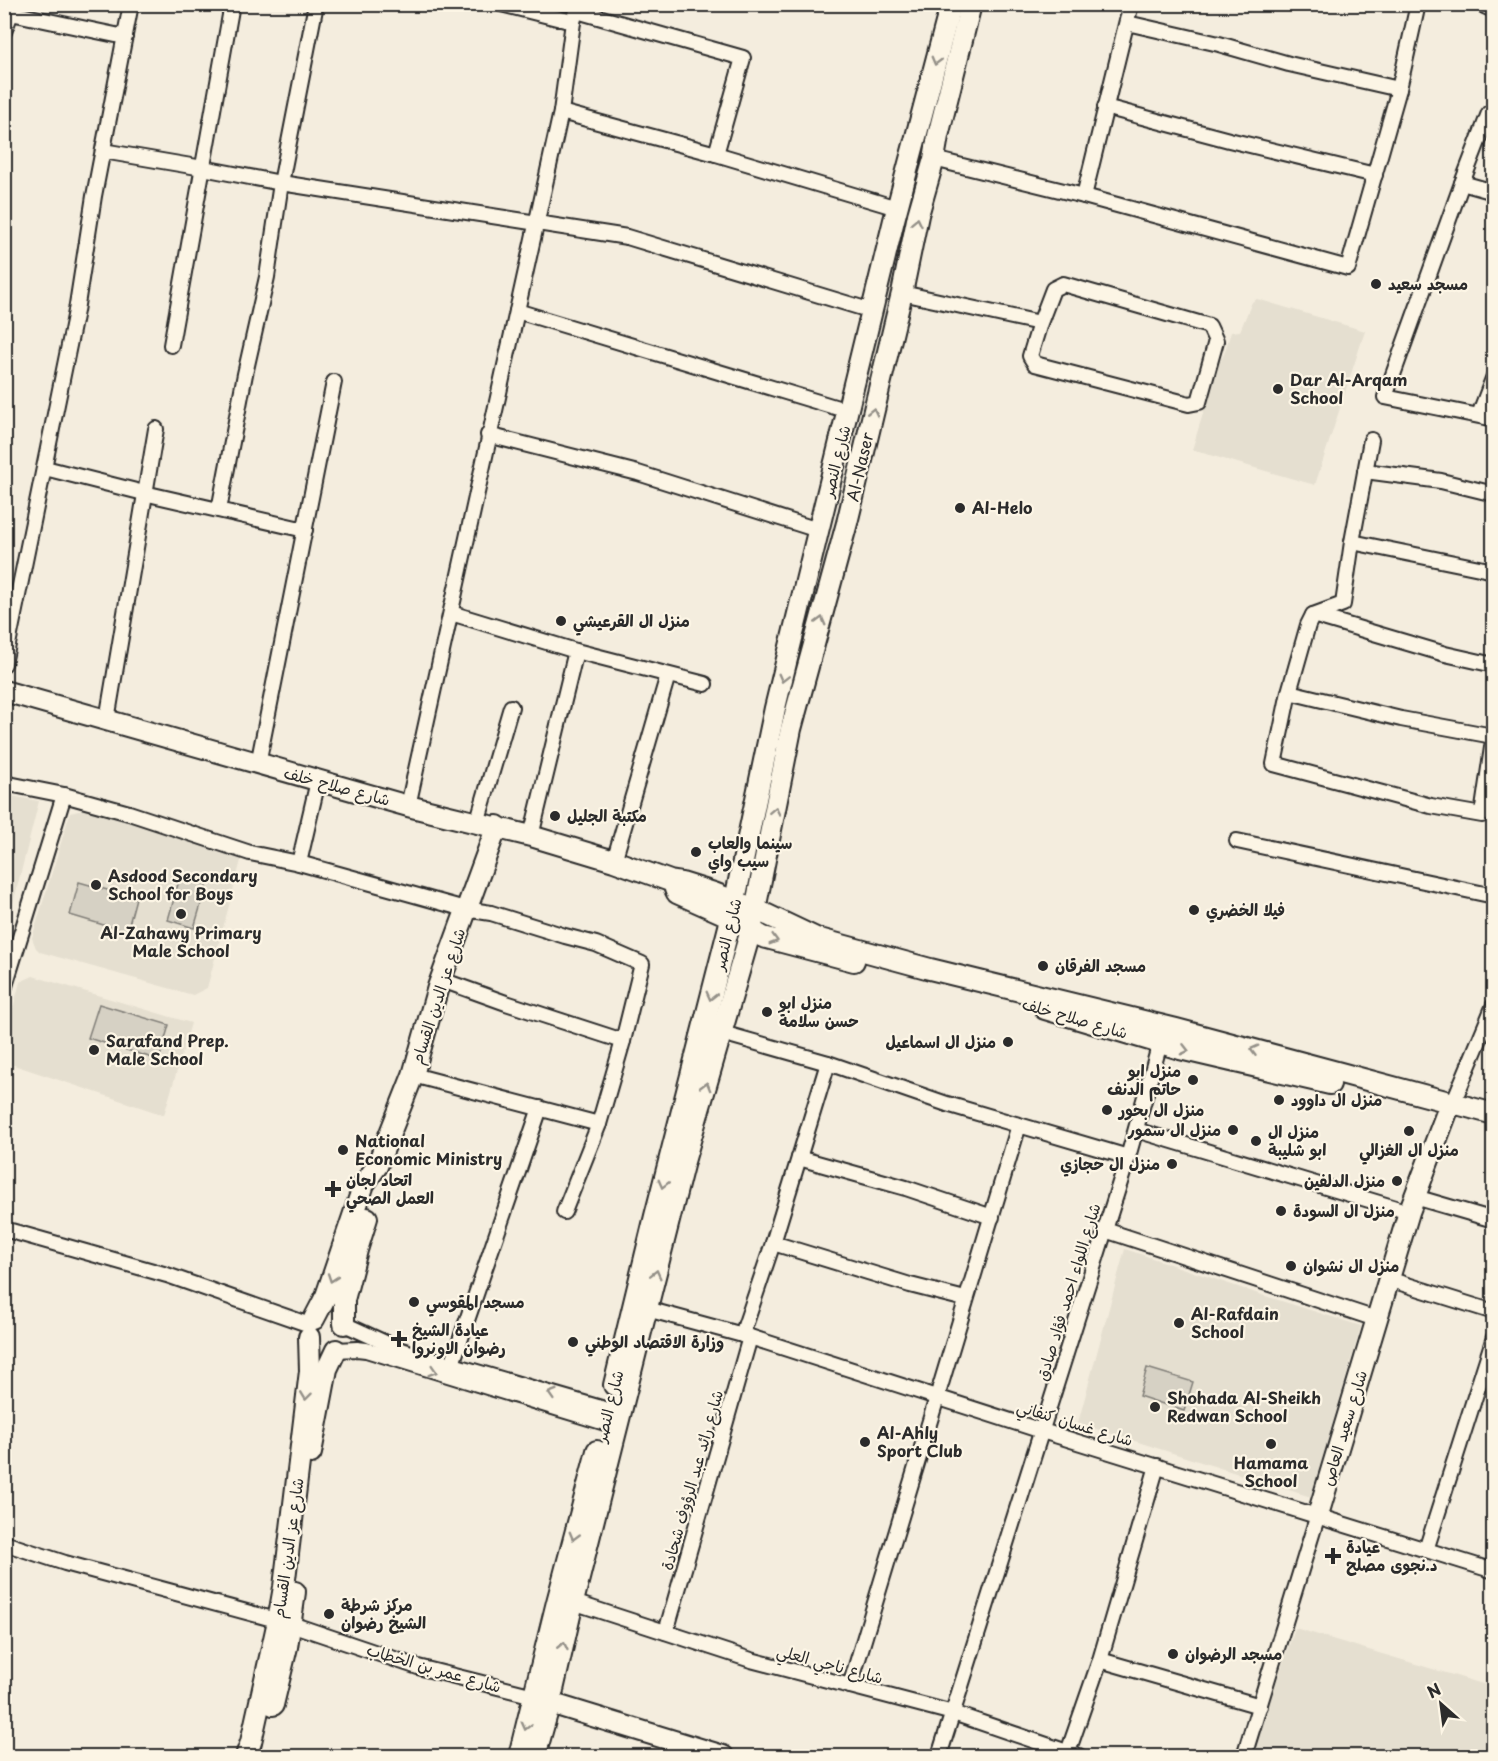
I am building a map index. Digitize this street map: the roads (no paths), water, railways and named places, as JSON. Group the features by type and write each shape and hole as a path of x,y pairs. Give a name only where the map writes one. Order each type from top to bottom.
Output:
{"main road":[{"name":"شارع النصر","path":"535,1756 557,1602 606,1417 657,1205 733,910 776,708 897,208 951,4"},
{"name":"Al-Naser","path":"751,930 791,729 847,523 902,293 918,215 934,159 971,4"},
{"path":"1487,4 1494,7"},
{"name":"شارع صلاح خلف","path":"4,691 408,806 497,826 714,893 751,930 763,937 826,955 941,981 1031,1005 1180,1050 1450,1107 1494,1114"},
{"name":"شارع عز الدين القسام","path":"259,1756 285,1658 285,1575 310,1371 311,1327 326,1296 364,1184 377,1166 413,1075 438,987 497,826"},
{"name":"شارع صلاح خلف","path":"733,910 755,909 816,938 930,969 1176,1029 1450,1107 1494,1124"},
{"name":"شارع النصر","path":"519,1756 542,1700 573,1602 683,1165 751,930"},
{"name":"شارع سعيد العاص","path":"1318,1512 1412,1204 1450,1107"},
{"name":"شارع عز الدين القسام","path":"344,1324 344,1300 377,1183 377,1166"},
{"path":"331,1314 337,1316 344,1324 346,1336 344,1342 336,1350 328,1352 321,1350 312,1343 311,1327 319,1316 331,1314"},
{"name":"شارع عز الدين القسام","path":"246,1756 285,1623 308,1464 327,1369 336,1350"},
{"name":"شارع عمر بن الخطاب","path":"542,1700 723,1756"}],"street":[{"path":"4,664 76,311 94,196 131,4"},
{"path":"171,345 232,4"},
{"path":"219,510 245,374 267,277 281,183 316,4"},
{"path":"501,4 576,12 743,58 716,154"},
{"path":"1084,196 1131,4"},
{"path":"934,159 1084,196 1348,268 1400,89 1418,4"},
{"path":"408,806 561,112 576,12"},
{"path":"4,32 11,13 125,37"},
{"path":"1126,23 1400,89"},
{"path":"1106,107 1229,140 1375,175"},
{"path":"1492,109 1462,183 1385,397 1494,419"},
{"path":"561,112 716,154 897,208"},
{"path":"103,151 281,183 627,237 872,311"},
{"path":"1462,183 1494,192"},
{"path":"1063,284 1209,326 1216,341 1199,402 1189,404 1035,364 1030,356 1040,323 1053,289 1063,284"},
{"path":"902,293 1040,323"},
{"path":"517,311 848,411"},
{"path":"1479,416 1494,376"},
{"path":"258,764 334,382"},
{"path":"107,720 156,429"},
{"path":"488,435 638,473 819,530"},
{"path":"1289,692 1401,719 1493,735 1488,816 1431,806 1274,764 1289,692 1308,625 1313,615 1344,604 1352,542 1371,440"},
{"path":"45,468 305,530"},
{"path":"1365,471 1441,481 1494,494"},
{"path":"1352,542 1494,571"},
{"path":"452,613 576,651 705,684"},
{"path":"1313,615 1445,654 1494,665"},
{"path":"531,836 576,651"},
{"path":"614,861 668,675"},
{"path":"477,822 511,706"},
{"path":"299,863 318,781"},
{"path":"4,783 63,795 129,813 250,852 491,914 596,944 642,964 599,1124 564,1212"},
{"path":"4,989 63,795"},
{"path":"1237,841 1494,896"},
{"path":"442,980 623,1041"},
{"path":"1450,1107 1494,1005"},
{"path":"722,1032 828,1064 903,1090 1128,1157"},
{"name":"شارع اللواء احمد فؤاد صادق","path":"939,1756 1128,1157 1160,1043"},
{"name":"شارع رائد عبد الرؤوف شحادة","path":"666,1632 746,1336 828,1064"},
{"path":"413,1075 599,1124"},
{"path":"452,1364 540,1108"},
{"path":"850,1686 1019,1125"},
{"path":"1136,1130 1412,1204 1494,1220"},
{"path":"799,1158 906,1188 992,1217"},
{"path":"4,1229 167,1275 311,1327"},
{"path":"1105,1230 1376,1319"},
{"path":"773,1243 910,1286 965,1299"},
{"path":"1388,1279 1494,1312"},
{"name":"شارع غسان كنفاني","path":"647,1309 746,1336 1042,1431 1318,1512 1494,1571"},
{"path":"344,1324 401,1350 452,1364 606,1417"},
{"path":"1426,1550 1494,1337"},
{"path":"336,1350 366,1350 606,1417"},
{"path":"1074,1754 1157,1466"},
{"name":"شارع سعيد العاص","path":"1244,1756 1318,1512"},
{"name":"شارع عمر بن الخطاب","path":"4,1543 65,1563 285,1623 418,1667 542,1700"},
{"name":"شارع ناجي العلي","path":"573,1602 751,1660 953,1713 1074,1754"},
{"path":"1100,1660 1260,1706"}],"place":[{"name":"مسجد سعيد","path":"1376,284"},
{"name":"Dar Al-Arqam School","path":"1278,389"},
{"name":"Al-Helo","path":"960,508"},
{"name":"منزل ال القرعيشي","path":"561,621"},
{"name":"مكتبة الجليل","path":"555,816"},
{"name":"سينما والعاب سيب واي","path":"696,852"},
{"name":"Asdood Secondary School for Boys","path":"96,885"},
{"name":"فيلا الخضري","path":"1194,910"},
{"name":"Al-Zahawy Primary Male School","path":"181,914"},
{"name":"مسجد الفرقان","path":"1043,966"},
{"name":"منزل ابو حسن سلامة","path":"767,1012"},
{"name":"منزل ال اسماعيل","path":"1008,1042"},
{"name":"Sarafand Prep. Male School","path":"94,1050"},
{"name":"منزل ابو حاتم الدنف","path":"1193,1080"},
{"name":"منزل ال داوود","path":"1279,1100"},
{"name":"منزل ال بحور","path":"1107,1110"},
{"name":"منزل ال سمور","path":"1233,1130"},
{"name":"منزل ال الغزالي","path":"1409,1131"},
{"name":"منزل ال ابو شليبة","path":"1256,1141"},
{"name":"National Economic Ministry","path":"343,1150"},
{"name":"منزل ال حجازي","path":"1172,1164"},
{"name":"منزل الدلفين","path":"1397,1181"},
{"name":"اتحاد لجان العمل الصحي","path":"333,1189"},
{"name":"منزل ال السودة","path":"1281,1211"},
{"name":"منزل ال نشوان","path":"1291,1266"},
{"name":"مسجد المقوسي","path":"414,1302"},
{"name":"Al-Rafdain School","path":"1179,1323"},
{"name":"عيادة الشيخ رضوان الاونروا","path":"399,1339"},
{"name":"وزارة الاقتصاد الوطني","path":"573,1342"},
{"name":"Shohada Al-Sheikh Redwan School","path":"1155,1407"},
{"name":"Al-Ahly Sport Club","path":"865,1442"},
{"name":"Hamama School","path":"1271,1444"},
{"name":"عيادة د.نجوى مصلح","path":"1333,1556"},
{"name":"مركز شرطة الشيخ رضوان","path":"329,1614"},
{"name":"مسجد الرضوان","path":"1173,1654"}]}
